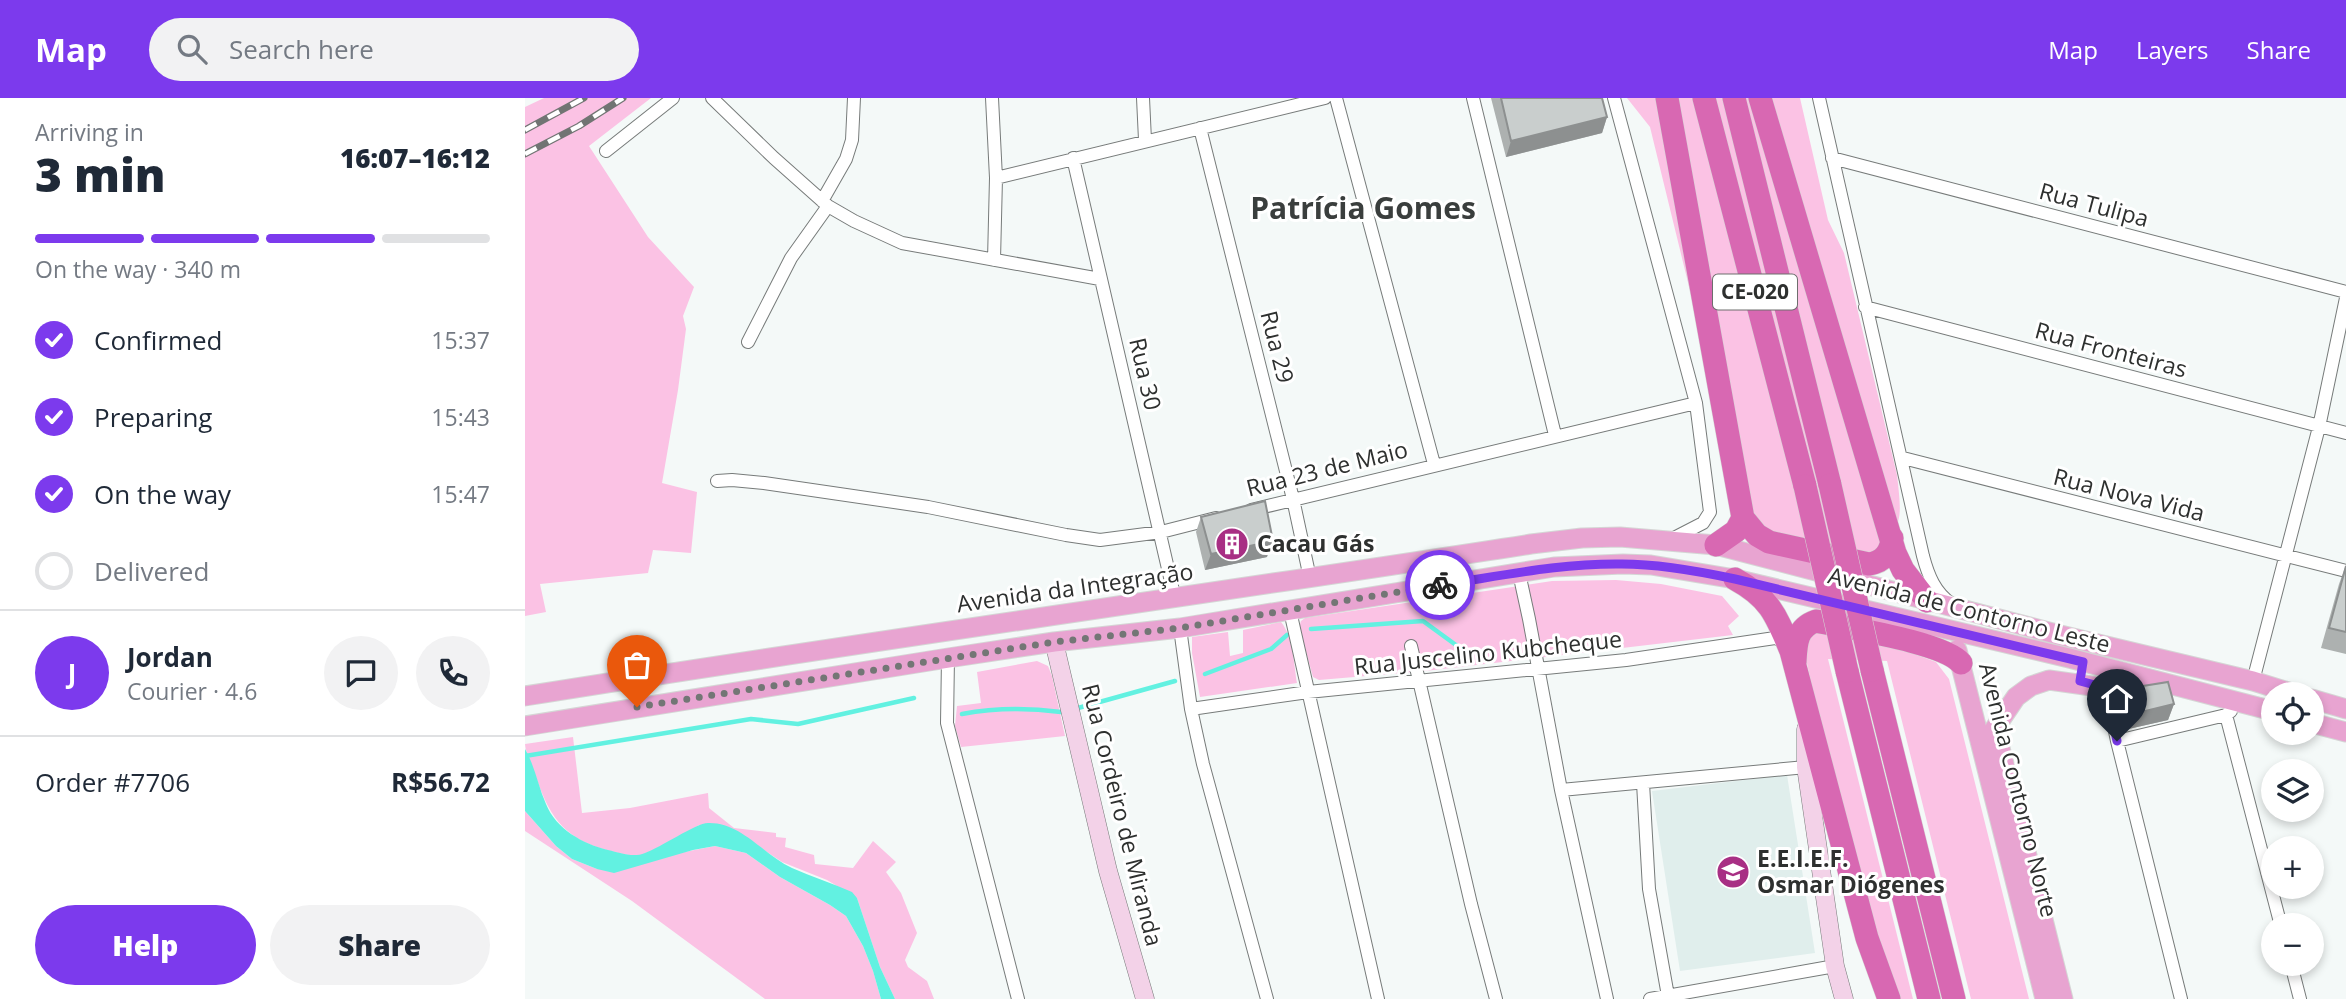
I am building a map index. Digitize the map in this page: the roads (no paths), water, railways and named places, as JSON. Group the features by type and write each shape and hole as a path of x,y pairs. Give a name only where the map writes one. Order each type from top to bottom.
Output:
{"highway":[{"path":"1667,98 1743,518 1757,535 1769,542 1869,564 1879,562 1886,556 1892,538"},
{"name":"CE-020","path":"1704,98 1805,486 1847,671 1929,999"},
{"name":"CE-020","path":"1734,98 1954,999"},
{"path":"1761,98 1892,538 1903,570 1927,601"},
{"path":"1716,545 1736,531 1743,518"},
{"path":"1735,579 1754,589 1763,598 1772,610 1791,653 1867,938 1889,999"},
{"path":"1791,653 1802,628 1816,621 1929,646 1948,652 1961,663"}],"main road":[{"name":"Avenida da Integração","path":"525,696 979,625 1175,599 1582,538 1670,540 1716,545 1878,587"},
{"path":"525,726 1054,642 1180,628 1554,567 1623,564 1694,571 1735,579"},
{"name":"Avenida de Contorno Leste","path":"1735,579 2083,662 2165,684 2233,708 2261,711"},
{"name":"Avenida de Contorno Leste","path":"1878,587 2261,683"},
{"name":"Avenida Contorno Norte","path":"1927,601 1950,630 1987,731 2045,999"},
{"path":"979,625 981,653"},
{"path":"905,637 907,665"},
{"path":"2063,999 1987,731 2016,697 2031,686 2072,670 2083,662"},
{"path":"2083,662 2079,678 2084,683"},
{"path":"2049,680 2106,688 2165,684"},
{"path":"2324,703 2346,709"},
{"path":"2324,726 2346,732"}],"street":[{"path":"605,151 673,98"},
{"path":"712,98 825,203 854,221 902,243 1101,279"},
{"path":"748,342 791,258 825,203 846,159 852,140 854,98"},
{"path":"992,98 996,178 994,260"},
{"path":"1143,98 1145,140"},
{"path":"996,178 1325,98"},
{"path":"1336,98 1434,464"},
{"path":"1473,98 1555,435"},
{"path":"1819,98 1928,573 1945,600 1962,610"},
{"path":"1616,102 1696,402 1710,512 1703,523 1670,540"},
{"name":"Rua 29","path":"1200,128 1293,499 1310,578"},
{"name":"Rua 30","path":"1073,158 1175,599"},
{"name":"Rua Tulipa","path":"1832,158 2346,292"},
{"path":"2253,681 2319,427 2346,298"},
{"name":"Rua Fronteiras","path":"1865,307 2346,433"},
{"name":"Rua 23 de Maio","path":"1240,512 1696,402"},
{"name":"Rua Nova Vida","path":"1903,458 2346,571"},
{"name":"Rua 23 de Maio","path":"717,481 764,483 928,507 1100,540 1161,532 1227,515"},
{"path":"1518,573 1561,790 1607,999"},
{"path":"1290,611 1378,999"},
{"path":"1180,628 1191,709 1203,764 1267,999"},
{"name":"Rua Juscelino Kubcheque","path":"1191,709 1308,692 1538,671 1775,638 1791,653"},
{"name":"Rua Cordeiro de Miranda","path":"1054,642 1108,871 1145,999"},
{"path":"1411,646 1496,999"},
{"path":"948,658 947,723 1018,999"},
{"path":"2106,688 2181,999"},
{"path":"1806,706 1806,767 1835,966 1844,999"},
{"path":"2117,741 2233,708 2278,913"},
{"path":"1561,790 1806,767"},
{"path":"1643,783 1649,889 1668,996"},
{"path":"1650,999 1835,966"},
{"path":"2294,976 2299,999"},
{"path":"1727,985 1730,999"}],"water":[{"path":"525,749 543,797 556,821 589,844 622,854 640,854 702,824 720,824 742,833 792,868 852,892 857,898 880,967 895,999 881,999 863,946 846,916 780,877 746,853 715,846 614,873 572,859 556,846 525,811"}],"waterway":[{"path":"1311,629 1423,621 1471,656"},
{"path":"1205,674 1271,649 1287,635"},
{"path":"1078,708 1175,681"},
{"path":"525,756 751,719 798,724 914,698"},
{"path":"962,714 1011,709 1061,712"}],"railway":[{"path":"525,130 584,98"},
{"path":"525,154 579,126 623,98"}],"place":[{"name":"Cacau Gás","path":"1232,544"},
{"name":"E.E.I.E.F. Osmar Diógenes","path":"1733,872"}],"district":[{"name":"Patrícia Gomes","path":"1363,209"}]}
